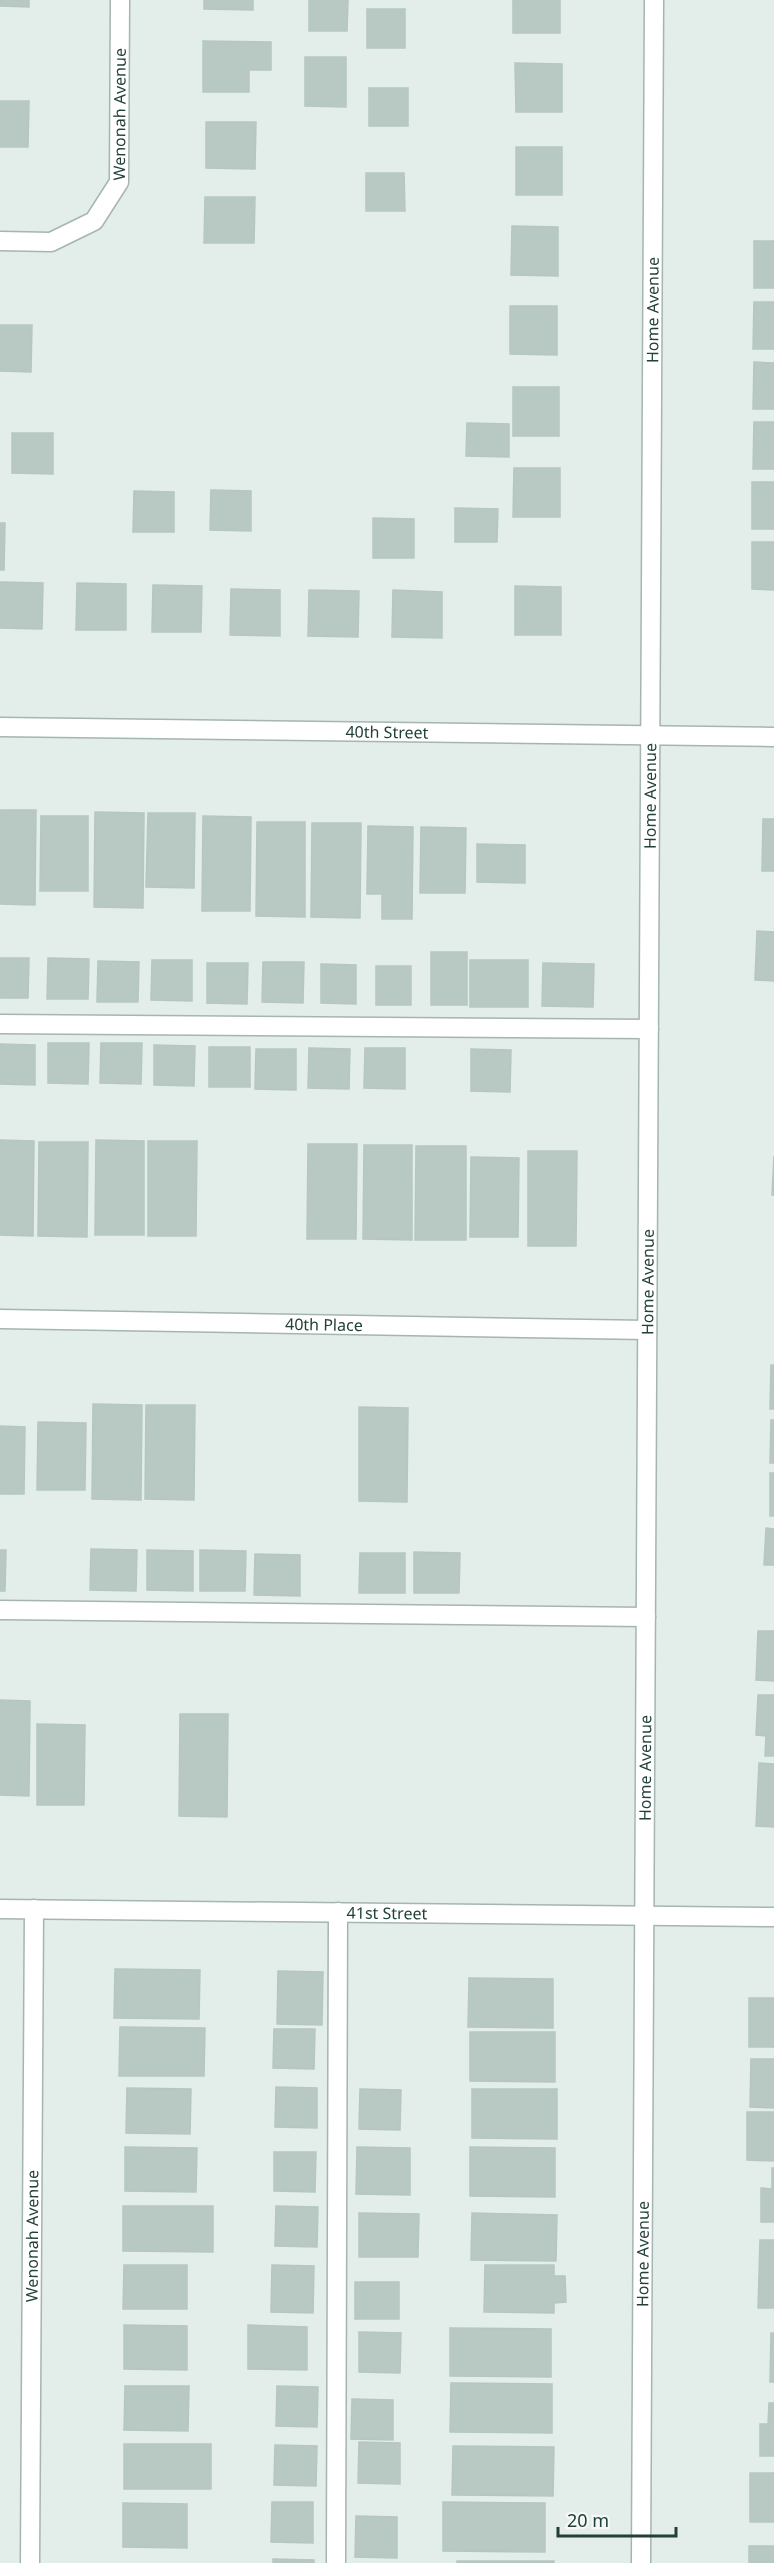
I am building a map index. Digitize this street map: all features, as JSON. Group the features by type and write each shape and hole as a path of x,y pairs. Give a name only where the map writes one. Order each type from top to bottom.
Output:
{"street":[{"name":"Wenonah Avenue","path":"0,241 51,242 94,221 119,182 120,0"},
{"name":"Home Avenue","path":"641,2563 654,0"},
{"name":"40th Street","path":"0,727 774,737"},
{"path":"0,1024 649,1029"},
{"name":"40th Place","path":"0,1319 647,1330"},
{"path":"0,1610 646,1617"},
{"name":"41st Street","path":"0,1909 774,1917"},
{"name":"Wenonah Avenue","path":"30,2563 34,1909"},
{"path":"336,2563 338,1912"}],"building":[{"path":"0,0 29,0 29,7 0,6"},
{"path":"204,0 253,0 253,10 204,9"},
{"path":"309,0 348,0 347,31 309,31"},
{"path":"513,0 560,0 560,33 513,33"},
{"path":"367,9 405,9 405,48 367,48"},
{"path":"203,41 271,42 271,70 249,70 249,92 203,92"},
{"path":"305,57 346,57 346,107 305,106"},
{"path":"515,63 562,64 562,112 516,112"},
{"path":"369,88 408,88 408,126 369,126"},
{"path":"0,101 29,101 28,147 0,147"},
{"path":"206,122 256,122 255,169 206,168"},
{"path":"516,147 562,147 562,195 516,195"},
{"path":"366,173 404,173 405,211 366,211"},
{"path":"205,197 255,197 254,243 204,243"},
{"path":"512,226 558,227 558,276 511,275"},
{"path":"754,241 774,241 774,288 754,288"},
{"path":"754,302 774,302 774,349 753,349"},
{"path":"510,306 557,306 557,355 510,354"},
{"path":"0,325 32,325 31,372 0,371"},
{"path":"754,362 774,363 774,409 753,409"},
{"path":"513,387 559,387 559,436 513,436"},
{"path":"754,422 774,422 774,469 753,469"},
{"path":"467,423 509,424 509,457 466,456"},
{"path":"12,433 53,433 53,474 12,473"},
{"path":"514,468 560,468 560,517 513,517"},
{"path":"752,482 774,482 774,529 752,529"},
{"path":"211,490 251,491 251,531 210,530"},
{"path":"134,491 174,492 174,532 133,532"},
{"path":"455,508 498,509 497,542 455,542"},
{"path":"373,518 414,519 414,558 373,558"},
{"path":"0,523 5,523 4,570 0,570"},
{"path":"752,542 774,542 774,590 752,589"},
{"path":"0,582 43,583 42,629 0,628"},
{"path":"77,583 126,584 126,630 76,630"},
{"path":"153,585 202,586 201,632 152,632"},
{"path":"515,586 561,587 561,635 515,635"},
{"path":"231,589 280,590 280,636 230,635"},
{"path":"309,590 359,591 358,637 308,636"},
{"path":"393,590 442,592 442,638 392,637"},
{"path":"0,810 36,810 35,905 0,904"},
{"path":"95,812 144,813 143,908 94,907"},
{"path":"148,813 195,813 194,888 146,887"},
{"path":"41,816 88,816 88,891 40,891"},
{"path":"203,816 251,817 250,911 202,911"},
{"path":"763,819 774,819 774,871 762,871"},
{"path":"257,822 305,822 305,917 256,916"},
{"path":"312,823 361,823 360,918 311,917"},
{"path":"368,826 413,827 412,919 382,919 382,894 367,894"},
{"path":"421,827 466,828 465,893 420,893"},
{"path":"477,844 525,845 525,883 477,882"},
{"path":"757,931 774,932 774,981 755,980"},
{"path":"431,952 467,952 467,1005 431,1005"},
{"path":"0,958 29,958 28,998 0,998"},
{"path":"48,958 89,959 88,999 47,999"},
{"path":"152,960 192,960 192,1001 151,1000"},
{"path":"470,960 528,960 528,1007 470,1007"},
{"path":"98,961 139,962 138,1002 97,1002"},
{"path":"263,962 304,962 303,1003 262,1002"},
{"path":"207,963 248,963 247,1004 207,1003"},
{"path":"543,963 594,964 593,1007 542,1006"},
{"path":"321,964 356,965 356,1004 321,1003"},
{"path":"376,966 411,966 411,1005 376,1005"},
{"path":"48,1043 89,1043 88,1084 48,1083"},
{"path":"101,1043 142,1043 141,1084 100,1083"},
{"path":"0,1044 35,1045 35,1085 0,1084"},
{"path":"154,1045 195,1046 194,1086 154,1085"},
{"path":"209,1047 250,1047 250,1087 209,1087"},
{"path":"309,1048 350,1049 349,1089 308,1088"},
{"path":"365,1048 405,1048 405,1089 364,1088"},
{"path":"256,1049 296,1049 296,1090 255,1089"},
{"path":"471,1049 511,1050 510,1092 471,1091"},
{"path":"0,1140 34,1141 33,1236 0,1235"},
{"path":"96,1140 144,1141 144,1235 95,1235"},
{"path":"148,1141 197,1141 196,1236 148,1236"},
{"path":"39,1142 88,1142 87,1237 38,1236"},
{"path":"308,1144 357,1144 356,1239 307,1239"},
{"path":"364,1145 412,1145 412,1240 363,1239"},
{"path":"416,1146 466,1146 466,1240 415,1240"},
{"path":"528,1151 577,1151 576,1246 528,1246"},
{"path":"774,1156 774,1195 772,1195"},
{"path":"471,1157 519,1158 518,1237 470,1237"},
{"path":"771,1365 774,1365 774,1409 770,1409"},
{"path":"93,1404 142,1405 141,1500 92,1499"},
{"path":"146,1405 195,1405 194,1500 145,1499"},
{"path":"359,1407 408,1408 407,1502 359,1501"},
{"path":"771,1420 774,1420 774,1463 770,1463"},
{"path":"38,1422 86,1423 85,1490 37,1490"},
{"path":"0,1426 25,1427 24,1494 0,1494"},
{"path":"770,1473 774,1473 774,1516 770,1516"},
{"path":"766,1528 774,1529 774,1565 764,1565"},
{"path":"91,1549 137,1550 136,1591 90,1590"},
{"path":"0,1550 6,1550 5,1591 0,1591"},
{"path":"147,1550 193,1551 193,1591 147,1590"},
{"path":"200,1550 246,1551 245,1591 200,1591"},
{"path":"414,1552 460,1553 459,1593 414,1593"},
{"path":"360,1553 405,1553 405,1593 359,1593"},
{"path":"255,1554 300,1555 300,1596 254,1595"},
{"path":"758,1631 774,1631 774,1681 756,1680"},
{"path":"758,1695 774,1695 774,1756 765,1756 766,1736 756,1735"},
{"path":"0,1700 30,1701 29,1796 0,1795"},
{"path":"180,1714 228,1714 227,1817 179,1816"},
{"path":"37,1724 85,1725 84,1805 37,1805"},
{"path":"759,1763 774,1764 774,1827 756,1826"},
{"path":"115,1969 200,1970 199,2019 114,2018"},
{"path":"278,1971 323,1972 322,2025 277,2024"},
{"path":"469,1978 553,1979 553,2028 468,2027"},
{"path":"749,1998 774,1998 774,2047 749,2047"},
{"path":"120,2027 205,2028 204,2076 119,2076"},
{"path":"274,2029 315,2029 314,2069 273,2068"},
{"path":"470,2032 555,2032 555,2082 470,2081"},
{"path":"751,2059 774,2059 774,2108 750,2107"},
{"path":"276,2087 317,2088 317,2128 275,2127"},
{"path":"127,2088 191,2089 190,2134 126,2133"},
{"path":"360,2089 401,2090 400,2130 359,2129"},
{"path":"472,2089 557,2089 557,2139 472,2138"},
{"path":"747,2112 774,2112 774,2161 747,2160"},
{"path":"125,2147 197,2148 196,2192 125,2191"},
{"path":"357,2147 410,2148 410,2195 356,2194"},
{"path":"470,2147 555,2148 555,2197 470,2196"},
{"path":"274,2152 316,2152 315,2192 274,2191"},
{"path":"772,2168 774,2168 774,2222 761,2222 761,2188 772,2189"},
{"path":"123,2206 213,2206 213,2252 123,2251"},
{"path":"276,2206 318,2207 317,2247 275,2246"},
{"path":"359,2213 419,2214 418,2257 359,2257"},
{"path":"472,2213 557,2215 556,2261 471,2260"},
{"path":"760,2240 774,2240 774,2308 758,2308"},
{"path":"124,2265 187,2265 187,2309 123,2309"},
{"path":"272,2265 314,2266 313,2313 271,2312"},
{"path":"485,2265 554,2265 554,2276 565,2276 566,2302 554,2303 554,2313 484,2312"},
{"path":"355,2282 399,2282 399,2319 355,2319"},
{"path":"124,2325 187,2326 187,2370 124,2369"},
{"path":"248,2325 307,2327 307,2370 248,2369"},
{"path":"450,2328 551,2329 551,2377 450,2376"},
{"path":"359,2332 401,2333 400,2373 359,2372"},
{"path":"771,2333 774,2333 774,2382 770,2382"},
{"path":"451,2383 552,2384 552,2433 450,2432"},
{"path":"125,2386 189,2386 188,2431 124,2430"},
{"path":"277,2386 318,2387 317,2427 276,2426"},
{"path":"352,2399 393,2400 393,2440 351,2439"},
{"path":"769,2403 774,2403 774,2456 760,2456 760,2424 768,2424"},
{"path":"359,2442 400,2443 400,2484 358,2483"},
{"path":"124,2444 211,2444 211,2489 124,2489"},
{"path":"275,2445 317,2446 316,2486 274,2485"},
{"path":"453,2446 554,2447 553,2496 452,2495"},
{"path":"750,2473 774,2473 774,2522 750,2522"},
{"path":"272,2502 313,2502 313,2543 271,2542"},
{"path":"443,2502 545,2503 545,2552 443,2551"},
{"path":"123,2503 187,2504 187,2548 123,2547"},
{"path":"356,2516 397,2517 397,2558 355,2557"},
{"path":"749,2546 774,2546 774,2563 749,2563"},
{"path":"273,2559 314,2560 314,2563 273,2563"},
{"path":"457,2561 554,2561 554,2563 457,2563"}]}
